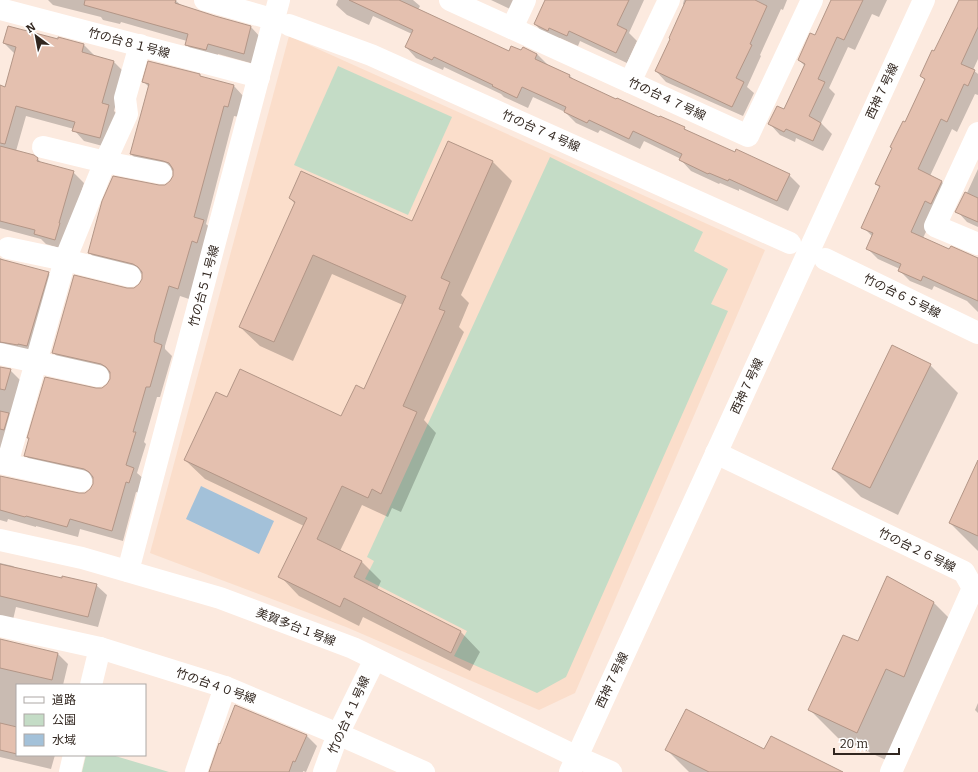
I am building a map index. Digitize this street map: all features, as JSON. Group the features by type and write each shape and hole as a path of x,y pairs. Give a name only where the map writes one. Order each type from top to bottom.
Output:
{"street":[{"path":"204,0 265,17"},
{"name":"竹の台５１号線","path":"128,571 280,0"},
{"name":"竹の台４７号線","path":"450,0 748,136 812,0"},
{"path":"512,28 525,0"},
{"path":"630,82 669,0"},
{"name":"西神７号線","path":"573,764 924,0"},
{"name":"竹の台８１号線","path":"0,9 259,77"},
{"name":"竹の台７４号線","path":"289,25 371,55 790,243"},
{"path":"80,481 3,463 36,362 65,260 105,162 127,114 125,98 140,45"},
{"path":"978,133 935,226 978,244"},
{"path":"43,147 105,162 161,173"},
{"path":"8,248 130,276"},
{"name":"竹の台６５号線","path":"825,259 978,333"},
{"path":"0,354 98,376"},
{"name":"竹の台２６号線","path":"716,453 964,572 973,588 891,772"},
{"name":"美賀多台１号線","path":"0,540 82,558 220,598 353,648 573,764 611,772"},
{"name":"竹の台４０号線","path":"0,626 100,648 225,687 424,772"},
{"path":"91,684 100,648"},
{"name":"竹の台４１号線","path":"324,772 338,734 375,659"},
{"path":"196,772 225,687"},
{"path":"70,772 74,756"}],"shaded area":[{"path":"289,36 765,250 575,693 539,710 346,627 150,553"}],"green space":[{"path":"338,66 452,117 408,215 294,165"},
{"path":"550,157 703,232 694,251 728,269 711,304 728,311 566,677 537,693 454,656 467,631 365,579 374,561 367,557"},
{"path":"86,756 115,756 169,772 82,772"}],"water":[{"path":"201,486 274,521 259,554 186,519"}],"building":[{"path":"85,0 176,0 175,3 251,26 244,54 208,44 206,50 185,45 188,34 84,5"},
{"path":"349,0 399,0 509,51 511,46 521,50 523,47 537,54 535,59 570,75 569,77 616,99 617,98 685,127 684,129 735,152 736,149 790,174 777,201 729,179 728,181 709,173 708,174 679,160 682,154 633,131 629,139 589,120 587,123 564,112 566,107 522,87 517,98 434,57 432,60 405,47 413,30"},
{"path":"545,0 629,0 617,25 627,30 616,53 569,31 567,36 549,28 548,31 534,24"},
{"path":"686,0 755,0 767,6 750,44 752,45 736,78 744,82 732,107 655,71"},
{"path":"831,0 863,0 844,40 837,37 818,79 825,82 809,116 821,123 813,141 786,129 784,132 768,124 777,106 784,109 805,64 798,60 810,33 815,35"},
{"path":"959,0 978,0 978,27 961,64 975,70 968,86 964,84 947,122 941,119 918,169 942,181 931,204 925,201 911,232 949,249 951,246 978,258 978,301 923,276 921,281 898,271 901,264 866,249 873,233 861,228 880,186 875,184 892,148 890,147 903,121 905,122 925,79 920,76"},
{"path":"8,26 84,44 82,52 114,61 102,103 109,105 100,138 72,131 75,122 16,106 5,144 0,143 0,85 5,87 16,47 3,43"},
{"path":"148,61 200,74 200,76 234,85 228,107 224,106 194,217 204,220 197,243 192,241 178,289 169,286 155,335 154,342 162,345 150,387 146,387 133,432 136,432 126,465 134,468 129,483 126,482 112,531 70,519 67,527 0,510 0,476 79,493 85,493 93,484 93,477 84,469 24,456 29,438 27,438 45,377 96,388 102,388 110,379 110,372 101,364 52,353 74,275 127,288 134,288 142,279 142,272 133,264 88,253 102,201 113,176 165,185 173,176 173,169 169,163 130,154 149,84 142,82"},
{"path":"448,141 493,161 441,278 450,282 439,309 445,311 403,406 417,412 381,494 372,489 368,498 342,486 317,539 362,561 354,577 461,631 451,653 344,598 340,607 278,577 307,518 184,460 216,392 227,397 240,369 341,416 356,385 364,389 406,296 313,255 274,342 239,327 295,202 289,198 301,171 412,221"},
{"path":"0,146 34,155 38,158 37,161 74,171 55,240 34,234 35,230 0,221"},
{"path":"965,192 978,198 978,222 955,212"},
{"path":"0,259 49,272 27,346 0,342"},
{"path":"892,345 931,364 870,488 832,469"},
{"path":"0,367 11,369 5,390 0,389"},
{"path":"0,411 9,413 4,430 0,429"},
{"path":"978,460 978,536 949,523"},
{"path":"0,564 97,584 88,617 0,596"},
{"path":"887,576 934,602 904,677 886,669 857,733 808,710 843,635 858,641"},
{"path":"0,639 58,653 52,680 0,668"},
{"path":"235,705 307,735 295,762 293,761 289,772 209,772"},
{"path":"686,709 764,749 771,736 843,772 709,772 665,750"},
{"path":"0,723 16,727 16,754 0,750"}]}
